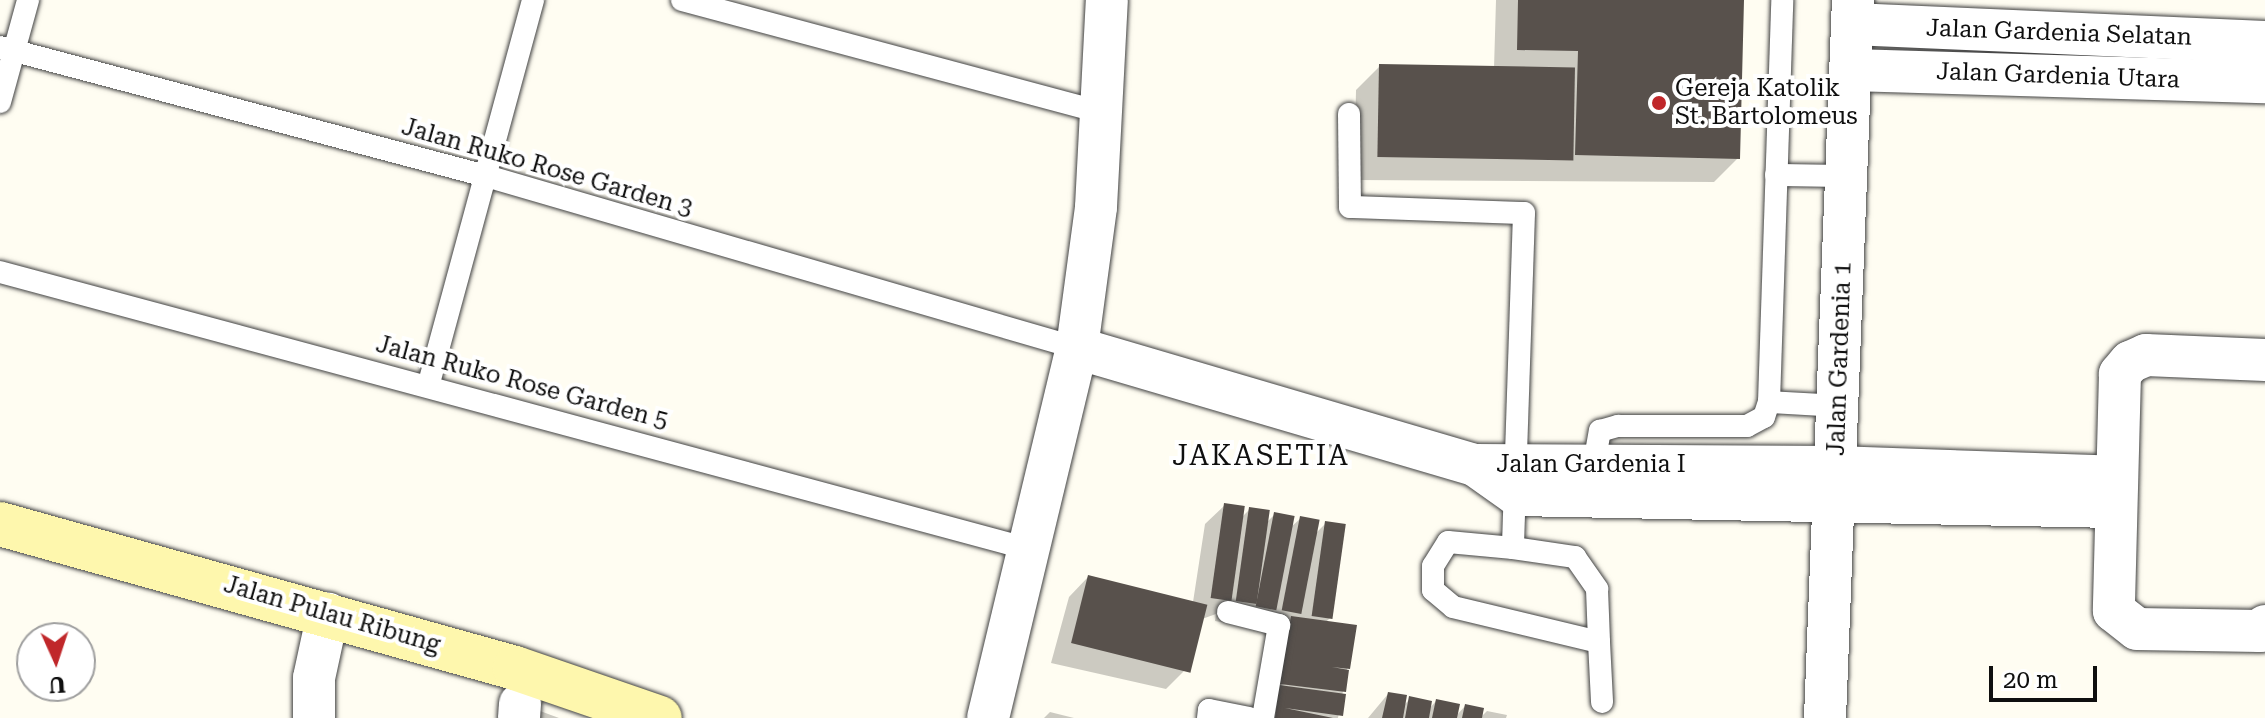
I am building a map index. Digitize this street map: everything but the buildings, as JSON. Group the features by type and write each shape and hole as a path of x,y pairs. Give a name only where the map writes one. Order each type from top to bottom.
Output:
{"main road":[{"name":"Jalan Pulau Ribung","path":"0,524 328,613 515,668 660,718"}],"street":[{"path":"988,718 1077,348 1096,207 1107,0"},
{"name":"Jalan Gardenia Selatan","path":"1853,12 2265,42"},
{"name":"Jalan Gardenia 1","path":"1825,718 1853,12"},
{"name":"Jalan Gardenia Utara","path":"1851,70 2265,82"},
{"name":"Jalan Gardenia I","path":"1077,348 1518,479 1834,484"},
{"path":"2265,360 2146,355 2130,362 2120,374 2114,611 2137,629 2260,631 2265,626"},
{"name":"Jalan Gardenia I","path":"1518,479 1594,464 1834,484"},
{"path":"1834,484 2115,492"},
{"path":"314,718 314,678 328,613"}],"lane":[{"path":"0,102 7,49 28,0"},
{"path":"429,383 533,0"},
{"path":"682,0 1101,112"},
{"path":"1594,464 1600,431 1618,426 1747,426 1764,417 1769,402 1782,0"},
{"name":"Jalan Ruko Rose Garden 3","path":"7,49 486,176 1077,348"},
{"path":"1349,114 1350,207 1524,213 1518,479 1513,548"},
{"path":"1776,175 1847,176"},
{"name":"Jalan Ruko Rose Garden 5","path":"0,272 429,383 1029,549"},
{"path":"1769,402 1838,406"},
{"path":"1599,642 1453,607 1436,597 1433,566 1448,542 1575,557 1597,589 1602,702"},
{"path":"1228,612 1279,625 1263,718"},
{"path":"1208,718 1209,710 1249,718"}],"place":[{"name":"Gereja Katolik St. Bartolomeus","path":"1659,103"}],"district":[{"name":"JAKASETIA","path":"1261,456"}]}
